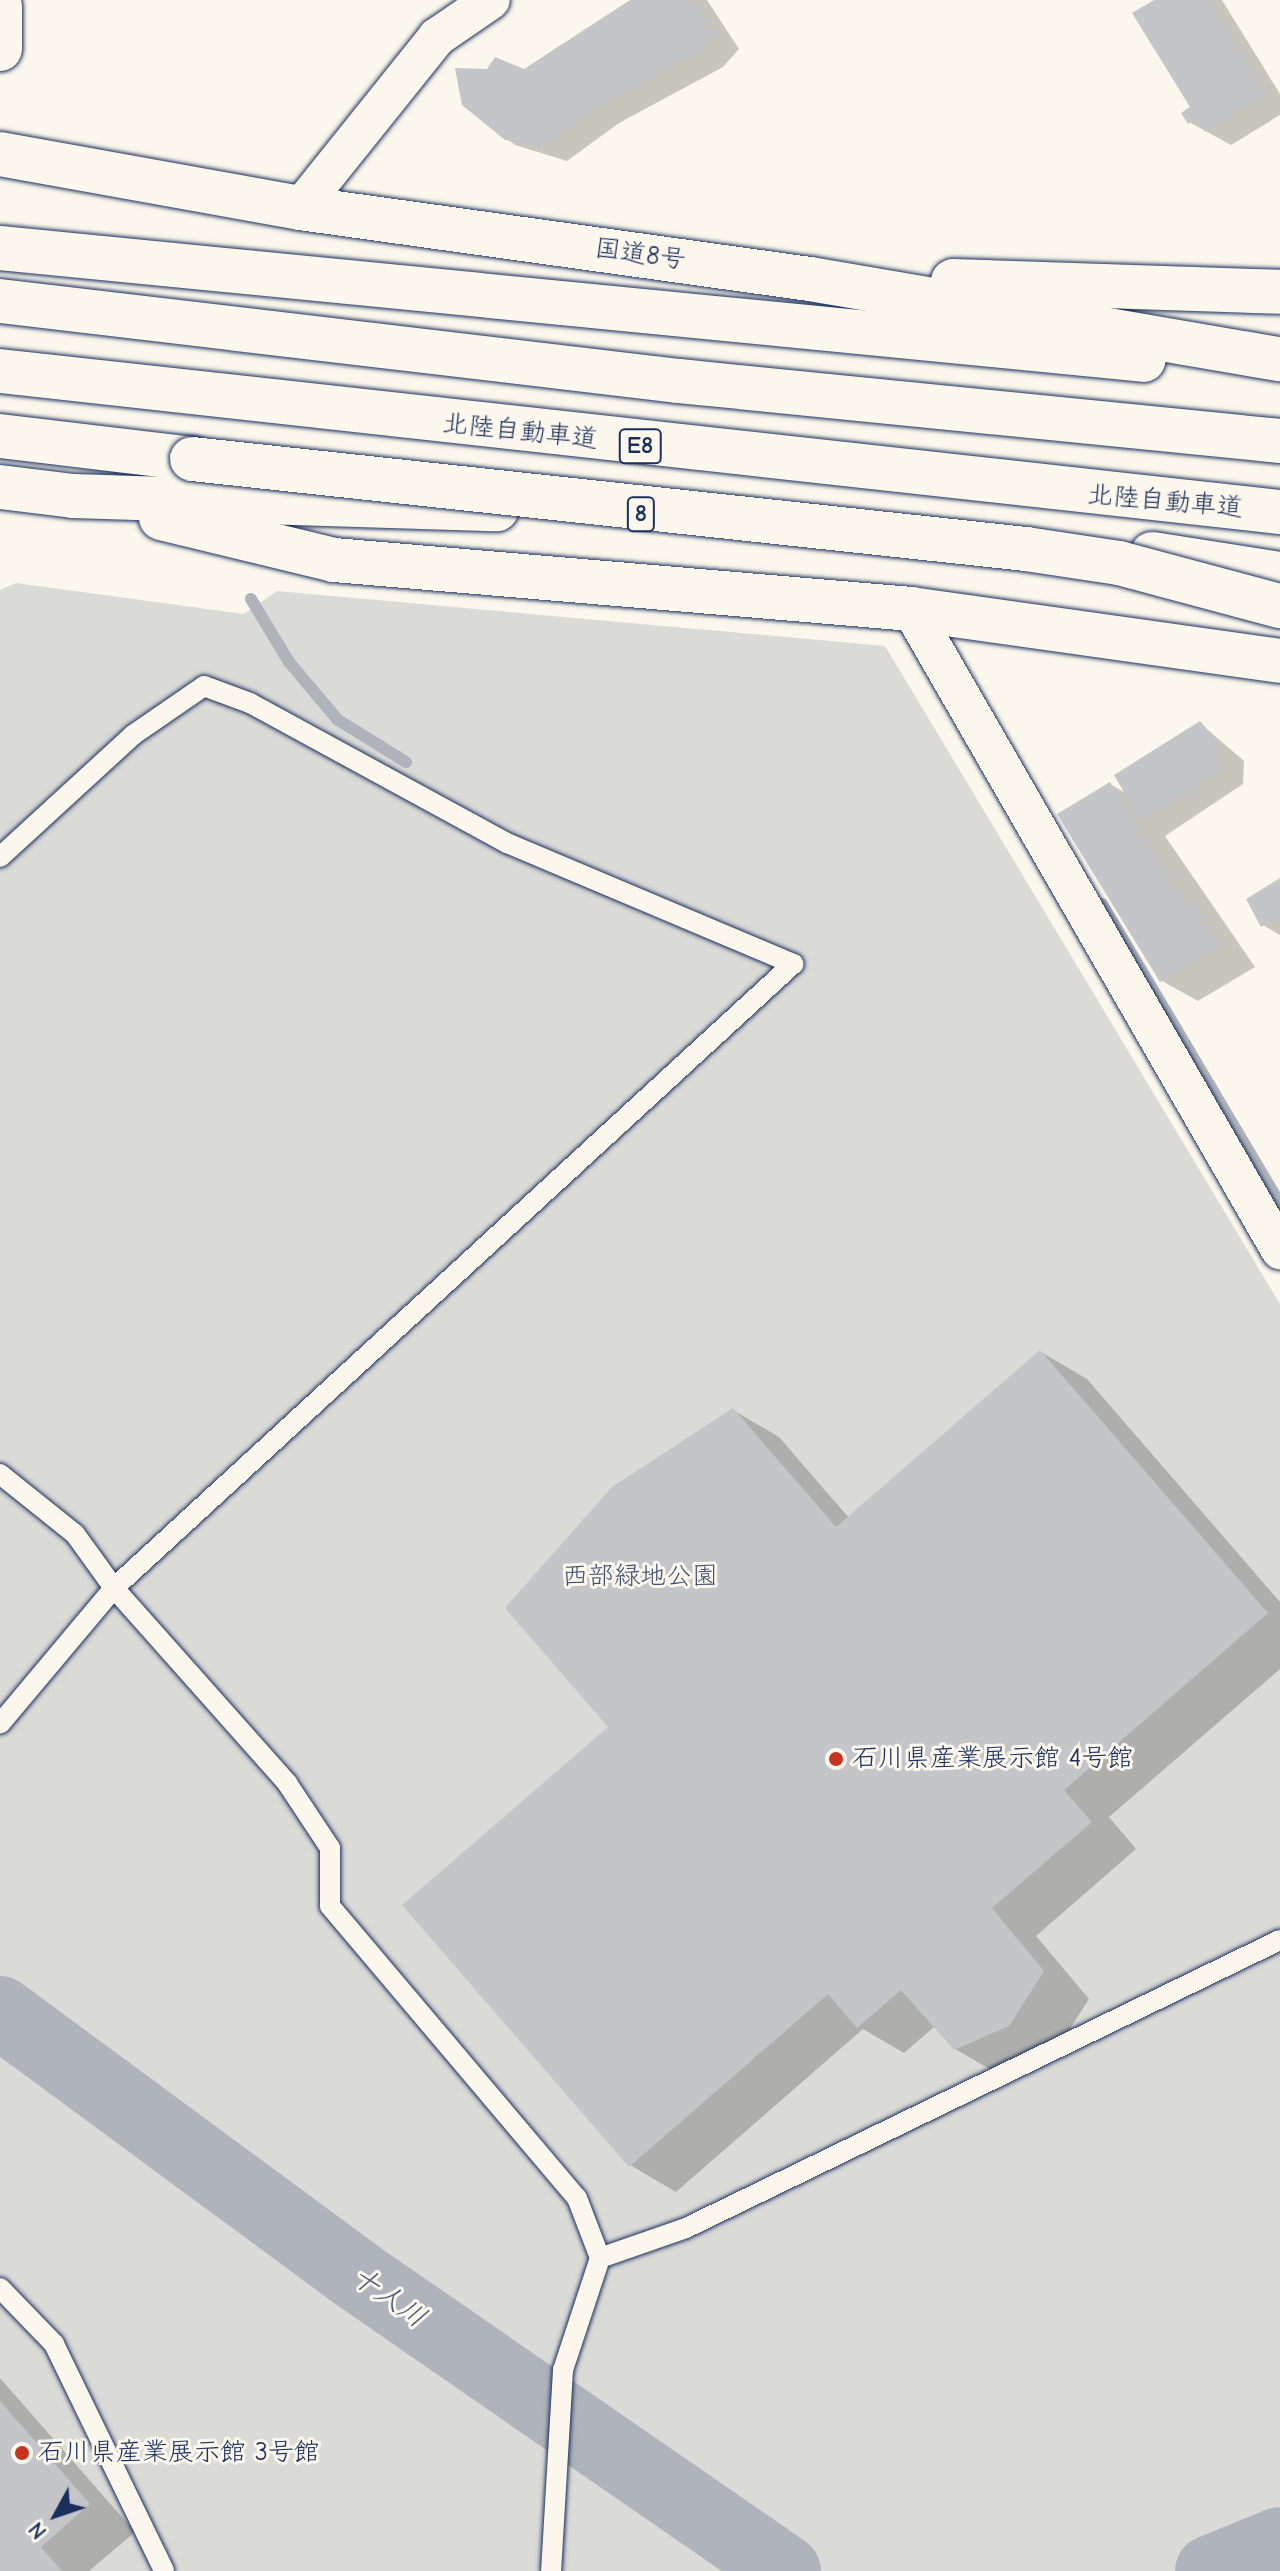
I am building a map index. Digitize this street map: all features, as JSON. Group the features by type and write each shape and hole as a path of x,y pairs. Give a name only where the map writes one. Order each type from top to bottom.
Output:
{"main road":[{"path":"0,6 0,49"},
{"name":"国道8号","path":"0,154 300,208 810,279 1280,359"},
{"path":"0,248 1110,359 1280,366"},
{"path":"810,279 1280,292"},
{"path":"0,301 694,383 1280,441"},
{"name":"北陸自動車道","path":"0,371 1280,512"},
{"path":"0,436 1026,549 1119,563 1280,606"},
{"name":"8","path":"0,487 73,496 644,514 1089,541 1280,574"},
{"path":"73,496 334,560 911,609 1280,661"}],"street":[{"path":"300,208 437,37 491,0"},
{"path":"911,609 1280,1250"}],"lane":[{"path":"0,857 133,735 204,686 250,703 507,843 793,964 114,1588 0,1724"},
{"path":"0,1474 75,1534 114,1588 287,1783 330,1848 330,1906 577,2198 600,2258 563,2370 551,2571"},
{"path":"600,2258 686,2228 1280,1940"},
{"path":"0,2288 54,2344 164,2571"}],"green space":[{"name":"西部緑地公園","path":"16,583 244,614 277,591 885,646 1280,1304 1280,2571 0,2571 0,590"}],"building":[{"path":"630,0 693,0 715,34 698,53 594,109 542,148 505,140 462,105 455,68 487,69 495,57 524,69"},
{"path":"1154,0 1208,0 1266,95 1205,132 1197,118 1188,124 1181,113 1190,107 1132,13"},
{"path":"1200,721 1220,745 1220,770 1141,822 1114,775"},
{"path":"1110,782 1186,907 1194,902 1220,946 1160,982 1057,814"},
{"path":"1280,878 1280,916 1261,927 1246,899"},
{"name":"石川県産業展示館 4号館","path":"1040,1350 1268,1613 1064,1790 1092,1822 992,1908 1044,1971 1009,2026 954,2050 901,1990 857,2028 828,1994 629,2167 402,1905 608,1727 505,1608 612,1487 733,1408 836,1527"},
{"name":"石川県産業展示館 3号館","path":"0,2401 90,2504 41,2547 62,2571 0,2571"}],"waterway":[{"path":"251,599 289,662 338,720 406,762"},
{"path":"1102,904 1280,1204"},
{"name":"十人川","path":"0,2012 358,2276 785,2571"},
{"name":"十人川","path":"1211,2571 1280,2543"}],"place":[{"name":"石川県産業展示館 4号館","path":"836,1759"},
{"name":"石川県産業展示館 3号館","path":"22,2453"}]}
